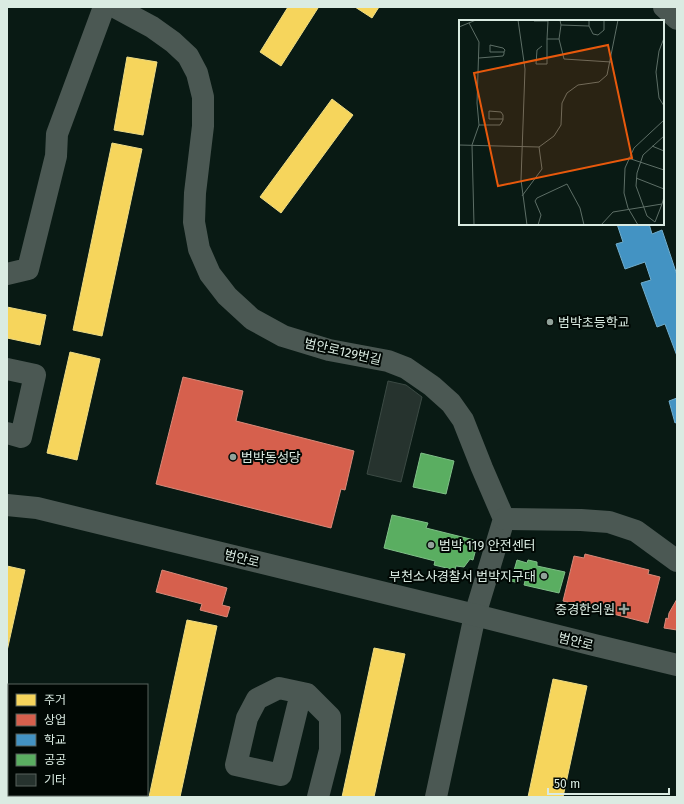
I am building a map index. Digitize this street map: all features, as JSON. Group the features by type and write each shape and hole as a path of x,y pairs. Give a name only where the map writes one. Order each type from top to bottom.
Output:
{"street":[{"path":"7,274 28,269 56,156 57,134 104,7"},
{"name":"범안로129번길","path":"115,7 152,27 173,42 188,56 197,73 203,97 203,126 195,193 194,222 199,249 210,274 227,296 252,319 283,336 329,350 388,361 406,368 432,386 451,402 463,420 504,519"},
{"path":"664,7 677,19"},
{"path":"7,370 35,374 21,437 7,433"},
{"name":"범안로","path":"7,505 37,508 677,665"},
{"path":"436,797 476,615 504,519 609,522 636,530 677,561"},
{"path":"300,693 307,694 330,717 330,750 318,797"}],"building: 주거":[{"path":"288,7 318,8 281,66 260,52"},
{"path":"355,7 379,7 372,18"},
{"path":"127,57 157,62 143,135 114,130"},
{"path":"332,99 353,115 281,213 260,197"},
{"path":"112,143 142,149 102,336 73,330"},
{"path":"7,307 46,315 40,345 7,338"},
{"path":"70,352 100,359 77,460 47,453"},
{"path":"7,566 25,570 7,651"},
{"path":"187,620 217,626 180,797 149,797"},
{"path":"374,648 405,654 374,797 342,797"},
{"path":"553,679 587,686 563,797 528,797"}],"building: 상업":[{"path":"183,377 243,391 236,421 354,451 345,490 341,489 331,528 156,484"},
{"path":"585,554 649,570 648,574 660,577 648,623 563,601 574,556 584,558"},
{"path":"162,570 227,588 222,605 230,607 227,617 200,610 202,604 156,592"},
{"path":"677,599 677,630 664,628 666,618 668,619 669,613"}],"building: 학교":[{"name":"범박초등학교","path":"617,225 649,225 652,234 662,230 677,275 677,356 665,324 657,327 641,283 651,280 645,262 625,269 616,244 623,242"},
{"path":"677,398 677,422 675,423 669,401"}],"building: 공공":[{"path":"421,453 454,461 446,494 413,487"},
{"name":"범박 119 안전센터","path":"392,515 428,523 426,528 478,541 473,560 470,559 464,567 456,566 455,570 434,565 435,561 384,548"},
{"name":"부천소사경찰서 범박지구대","path":"517,560 527,563 528,560 537,562 537,566 565,572 559,593 524,585 526,577 521,576 519,583 511,581"}],"building: 기타":[{"path":"388,381 406,385 422,397 401,482 367,474"}],"place":[{"name":"범박초등학교","path":"550,322"},
{"name":"범박동성당","path":"233,457"},
{"name":"범박 119 안전센터","path":"431,545"},
{"name":"부천소사경찰서 범박지구대","path":"544,576"},
{"name":"중경한의원","path":"624,609"}]}
